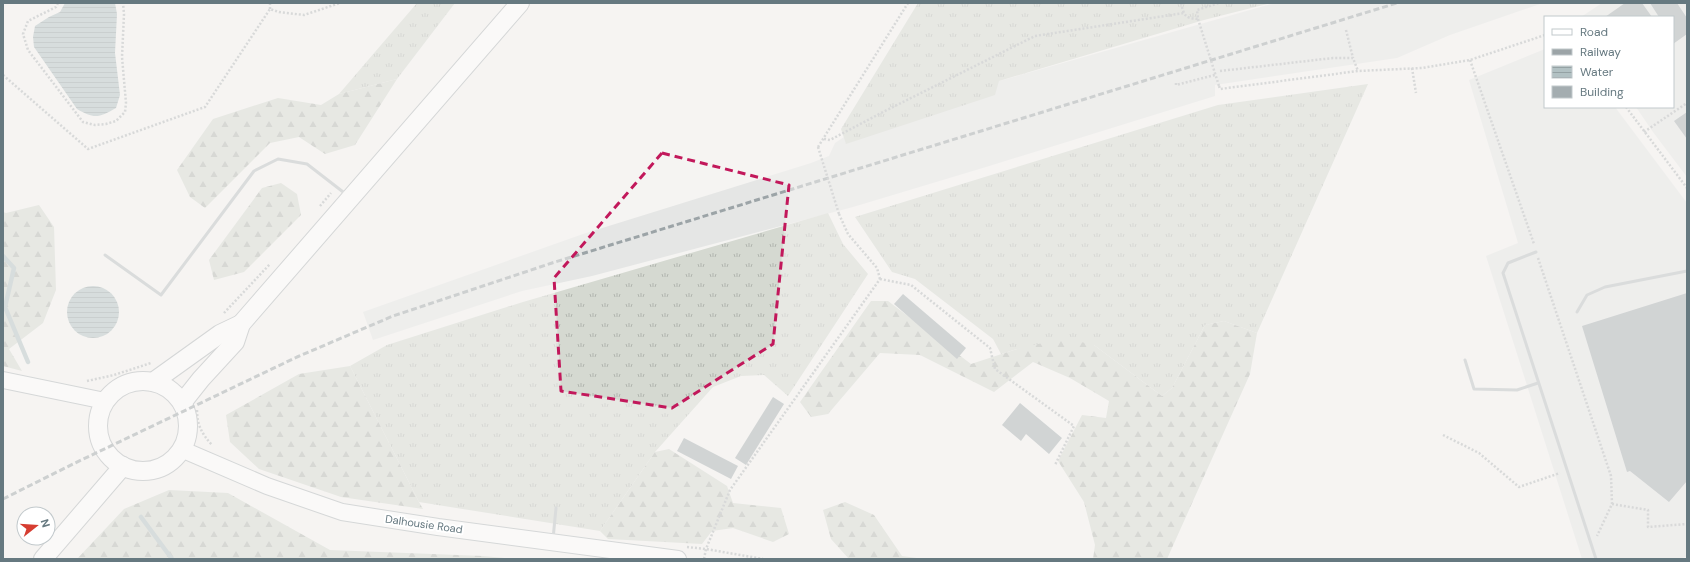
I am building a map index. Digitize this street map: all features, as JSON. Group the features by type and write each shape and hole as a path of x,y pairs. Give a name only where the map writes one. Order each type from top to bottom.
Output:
{"main road":[{"path":"189,405 167,388 153,382 133,382 118,388 105,400 100,413 98,428 99,435 108,454 123,466 141,470 154,469 170,462 181,449 185,441 189,405 200,379 235,342 242,324 520,3"},
{"path":"153,382 220,334 242,324"},
{"path":"3,380 105,400"},
{"name":"Dalhousie Road","path":"181,449 267,486 342,512 678,559"},
{"path":"43,559 123,466"}],"lane":[{"path":"105,255 161,295 254,171 278,159 307,164 351,198"},
{"path":"1536,252 1508,263 1503,273 1566,471 1596,559"},
{"path":"1577,312 1587,295 1605,287 1687,271"},
{"path":"1465,360 1474,389 1517,390 1538,383"},
{"path":"553,542 556,508"}],"path":[{"path":"58,3 56,7 28,21 23,34 24,40 28,50 83,122 95,125 116,121 125,112 126,103 122,57 124,14 123,3"},
{"path":"3,75 88,149 205,108 270,9 270,3"},
{"path":"270,9 304,16 340,3"},
{"path":"880,279 877,268 848,234 839,214 818,147 908,3"},
{"path":"1181,3 1184,13 1189,18 1198,19"},
{"path":"1219,3 1197,10 1198,19 1220,89 1358,72 1422,68 1470,60 1544,35"},
{"path":"824,139 830,140 1035,36 1184,13"},
{"path":"1346,30 1358,72"},
{"path":"1220,71 1333,58 1354,58"},
{"path":"1470,60 1611,476 1612,504 1592,548"},
{"path":"1412,68 1416,93"},
{"path":"1176,83 1176,85 1215,75"},
{"path":"1644,132 1687,103"},
{"path":"1627,108 1687,188"},
{"path":"317,210 337,187"},
{"path":"224,314 272,262"},
{"path":"880,279 911,285 990,348 995,369 1074,426 1055,465"},
{"path":"704,559 706,548 730,490 880,279"},
{"path":"80,382 114,375 156,360"},
{"path":"189,405 202,434 215,449"},
{"path":"1443,435 1479,453 1519,487 1566,471"},
{"path":"1612,504 1648,510 1648,528 1687,524"},
{"path":"706,548 763,559"}],"highlighted area":[{"path":"662,153 789,185 773,344 672,408 561,391 554,278"}],"shaded area":[{"path":"1275,3 1543,3 1450,35 1397,58 1215,85 1215,96 986,167 853,207 592,276 522,291 373,340 363,312 583,234 811,163 829,156 835,143 847,135 999,81"},
{"path":"1602,3 1687,3 1687,177 1637,108 1674,108 1674,16 1582,16"},
{"path":"1544,49 1544,108 1616,108 1687,203 1687,556 1681,559 1582,559 1486,256 1518,243 1469,80"}],"green space":[{"path":"417,3 455,3 397,79 339,94"},
{"path":"918,3 1271,3 1204,20 999,81 995,95 846,144 841,129"},
{"path":"397,79 355,145 325,154 299,137 270,143 205,208 190,197 177,170 213,119 278,98 321,105 339,94"},
{"path":"1368,84 1257,333 1224,321 1205,325 1172,388 1162,396 1094,345 1017,349 1001,354 993,339 915,279 892,272 855,217 1218,105"},
{"path":"281,183 297,194 301,215 244,272 214,280 209,260 262,188"},
{"path":"39,205 54,227 56,290 43,323 9,349 22,371 3,366 3,212 6,213"},
{"path":"828,213 843,244 868,274 788,396 764,375 741,376 713,387 655,452 600,531 419,502 350,366 387,345 523,302"},
{"path":"871,301 888,301 971,364 1017,349 1064,338 1094,345 1162,396 1172,388 1205,325 1224,321 1257,333 1250,374 1167,559 1093,559 1095,545 1084,502 1058,461 1082,415 1106,418 1109,401 1070,378 1033,362 994,392 920,355 880,353 828,414 811,417 800,402"},
{"path":"350,366 423,509 341,497 259,469 230,442 226,415 299,374"},
{"path":"669,449 727,486 733,503 781,508 789,534 773,542 733,528 712,531 702,544 608,539 600,531 655,452"},
{"path":"169,490 228,493 330,550 483,556 515,559 77,559 124,509"},
{"path":"845,502 874,515 902,556 924,559 849,559 831,539 823,510"}],"water":[{"path":"65,3 115,3 117,14 115,53 120,95 116,108 105,114 92,116 77,109 34,47 33,37 35,26 60,12"},
{"path":"93,286 103,288 111,294 117,302 119,312 117,322 111,330 103,336 93,338 83,336 75,330 69,322 67,312 69,302 75,294 83,288"}],"building":[{"path":"1625,3 1642,3 1651,16 1606,16"},
{"path":"1650,3 1677,3 1687,18 1687,34 1674,43 1674,16 1658,16"},
{"path":"1687,112 1687,139 1674,121"},
{"path":"1687,293 1687,481 1669,502 1630,471 1627,472 1582,326"},
{"path":"903,294 966,348 957,359 894,304"},
{"path":"773,397 784,404 746,465 735,458"},
{"path":"1020,403 1062,438 1049,454 1026,434 1021,441 1002,425"},
{"path":"684,438 738,466 731,479 677,451"}],"waterway":[{"path":"3,256 14,268 5,307 28,362"},
{"path":"141,517 172,559"}],"railway":[{"path":"3,499 297,357 393,316 552,263 1397,3"}]}
